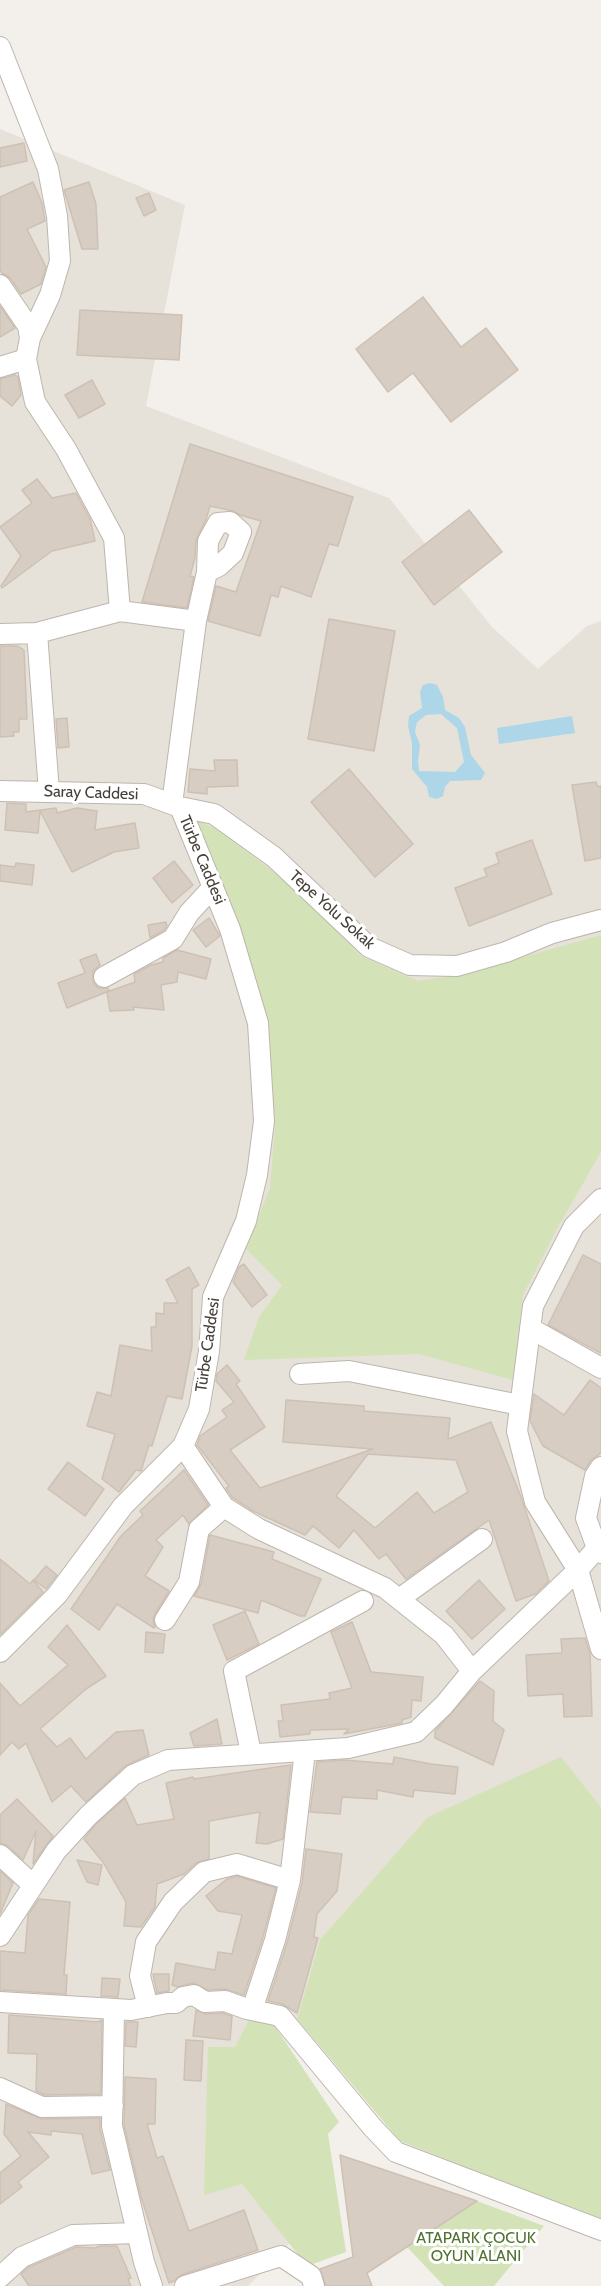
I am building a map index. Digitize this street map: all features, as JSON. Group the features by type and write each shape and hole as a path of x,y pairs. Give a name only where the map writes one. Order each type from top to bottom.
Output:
{"street":[{"path":"0,47 48,169 57,216 60,261 50,295 30,338 26,359 35,402 66,449 114,538 120,611"},
{"path":"0,285 28,326 30,338"},
{"path":"0,367 26,359"},
{"path":"176,806 196,621 207,572"},
{"path":"0,634 37,633 120,611 196,621"},
{"path":"37,633 49,792"},
{"name":"Saray Caddesi","path":"0,791 144,794 176,806"},
{"name":"Türbe Caddesi","path":"0,1652 57,1594 123,1506 183,1446 200,1409 209,1351 213,1297 246,1221 258,1175 264,1122 258,1023 230,929 176,806"},
{"name":"Tepe Yolu Sokak","path":"176,806 214,814 274,857 369,947 410,965 457,966 506,952 552,933 601,921"},
{"path":"104,978 172,939 189,913 213,887"},
{"path":"601,1199 574,1226 533,1306 517,1431 535,1502 578,1570 601,1649"},
{"path":"530,1328 601,1368"},
{"path":"300,1374 348,1371 520,1405"},
{"path":"183,1446 224,1507 259,1529 385,1588 444,1635 472,1671"},
{"path":"0,1936 56,1851 88,1816 133,1775 168,1760 348,1748 416,1732 444,1705 472,1671 599,1550 586,1518 595,1476 601,1467"},
{"path":"165,1620 189,1582 199,1529 224,1507"},
{"path":"399,1599 482,1539"},
{"path":"251,1753 234,1671 363,1601"},
{"path":"252,2010 275,1940 290,1880 305,1751"},
{"path":"0,1855 33,1885"},
{"path":"148,2007 140,1976 146,1942 173,1902 204,1872 237,1864 290,1880"},
{"path":"0,2002 131,2010 176,2003 183,1997 194,1995 204,2002 225,2001 280,2016 373,2128 396,2152 601,2230"},
{"path":"114,2009 112,2126 152,2286"},
{"path":"0,2088 42,2107 113,2106"},
{"path":"0,2277 22,2257 73,2235 137,2233"},
{"path":"185,2286 281,2256 311,2276 314,2286"}],"shaded area":[{"path":"0,129 185,205 146,406 389,498 492,627 538,669 587,626 601,621 601,1807 561,1758 320,1940 297,2019 249,2020 204,2194 242,2184 290,2243 248,2286 0,2286"}],"green space":[{"path":"197,820 220,831 293,887 361,956 418,981 466,973 601,935 601,1152 559,1225 523,1295 513,1380 419,1354 244,1360 259,1317 282,1285 246,1249 270,1188 275,1126 265,1020 238,925"},
{"path":"561,1757 601,1807 601,2221 400,2141 297,2019 320,1940 428,1817"},
{"path":"270,2019 339,2122 328,2134 346,2252 307,2266 242,2184 204,2195 208,2047 235,2047 249,2020"},
{"name":"ATAPARK ÇOCUK OYUN ALANI","path":"477,2201 544,2226 494,2286 444,2286 407,2247"}],"water":[{"path":"430,683 437,685 443,697 445,710 459,718 465,727 471,755 485,773 481,780 450,781 445,787 443,796 437,799 429,797 427,787 412,769 409,716 422,708 420,692 423,685","holes":["441,714 457,728 464,762 455,772 419,771 420,745 415,732 417,722 426,715"]},
{"path":"572,716 575,733 499,744 497,728"}],"building":[{"path":"24,143 27,161 0,167 0,148"},
{"path":"33,182 42,203 45,221 27,229 46,267 41,284 21,294 10,278 0,270 0,197"},
{"path":"89,182 96,204 98,249 82,249 64,190"},
{"path":"149,193 156,210 144,216 136,198"},
{"path":"423,297 461,347 486,328 518,370 451,422 413,373 388,392 356,349"},
{"path":"0,306 15,328 0,337"},
{"path":"80,310 182,315 179,360 77,355"},
{"path":"15,375 18,377 21,395 12,406 0,396 0,379"},
{"path":"92,380 105,404 79,418 65,395"},
{"path":"190,444 353,497 338,546 329,544 311,597 281,586 278,597 271,595 260,636 208,621 216,586 236,592 261,521 233,511 210,506 196,540 195,558 190,576 194,577 187,608 142,602"},
{"path":"37,479 52,498 76,493 90,519 95,541 52,551 2,588 1,586 21,556 0,527 32,503 22,490"},
{"path":"469,510 502,552 434,605 402,562"},
{"path":"329,619 395,631 374,751 308,739"},
{"path":"0,646 18,646 24,650 27,719 19,719 19,732 13,732 14,736 0,737"},
{"path":"67,718 69,747 58,748 56,719"},
{"path":"214,760 237,760 238,786 207,787 207,794 188,792 190,769 215,771"},
{"path":"349,769 413,844 375,877 311,802"},
{"path":"596,782 598,787 601,786 601,858 585,861 572,785"},
{"path":"7,803 26,804 26,812 56,808 57,813 77,808 97,811 95,830 135,823 139,848 114,852 72,872 40,811 38,833 5,830"},
{"path":"532,840 552,894 469,926 455,888 487,876 484,869 499,863 496,853"},
{"path":"174,861 193,885 172,903 153,878"},
{"path":"16,863 34,865 32,885 0,881 0,865 15,867"},
{"path":"209,918 220,936 206,947 193,930"},
{"path":"166,922 167,926 164,930 150,938 148,925"},
{"path":"177,950 211,959 206,979 178,972 177,982 161,985 164,1010 133,1007 134,1010 110,1011 107,992 135,982 134,974 151,965 163,962 163,958"},
{"path":"96,954 100,965 93,971 93,982 98,988 108,988 109,991 67,1008 58,983 85,973 80,960"},
{"path":"583,1255 601,1264 601,1353 548,1325"},
{"path":"244,1264 267,1295 252,1307 233,1282 239,1267"},
{"path":"189,1267 199,1285 192,1289 192,1346 182,1399 167,1396 152,1446 149,1445 141,1471 136,1470 119,1492 102,1479 115,1434 87,1426 97,1392 111,1396 120,1345 152,1351 151,1327 156,1327 156,1313 164,1314 164,1303 178,1303 166,1280"},
{"path":"227,1365 240,1381 236,1384 265,1427 230,1450 260,1488 373,1449 283,1442 286,1400 364,1406 364,1411 450,1418 448,1439 491,1422 521,1497 549,1581 535,1594 516,1601 489,1520 406,1579 386,1554 379,1559 354,1530 339,1548 313,1526 305,1535 253,1511 233,1498 226,1488 229,1486 197,1445 200,1436 227,1417 222,1410 234,1402 216,1381 217,1374","holes":["368,1454 456,1460 468,1492 434,1513 417,1492 375,1528 336,1496"]},
{"path":"590,1380 601,1388 601,1453 591,1460 585,1470 543,1446 530,1421 534,1394 564,1415"},
{"path":"68,1462 104,1489 85,1516 48,1489"},
{"path":"184,1470 208,1505 189,1524 183,1515 156,1540 163,1547 145,1576 169,1591 155,1614 153,1620 155,1627 117,1604 99,1630 71,1609 121,1536 143,1515 140,1511"},
{"path":"210,1535 274,1552 272,1559 321,1579 305,1616 261,1600 258,1613 194,1596 201,1584"},
{"path":"0,1559 30,1584 33,1580 43,1592 0,1635"},
{"path":"46,1566 57,1575 46,1589 34,1580"},
{"path":"479,1580 505,1609 472,1639 446,1611"},
{"path":"245,1611 259,1644 227,1660 213,1625"},
{"path":"352,1622 371,1672 423,1677 421,1701 412,1700 411,1717 402,1720 402,1723 344,1734 349,1729 310,1730 310,1734 280,1737 278,1721 283,1721 281,1705 330,1699 329,1693 352,1688 331,1632"},
{"path":"67,1625 106,1676 86,1689 40,1729 57,1747 70,1738 86,1759 116,1732 143,1730 149,1755 125,1766 86,1802 71,1786 52,1802 26,1743 19,1749 12,1742 0,1755 0,1683 20,1706 68,1665 48,1647"},
{"path":"146,1632 165,1634 163,1653 145,1652"},
{"path":"585,1638 590,1654 592,1716 564,1717 563,1694 528,1696 526,1655 562,1653 561,1639"},
{"path":"480,1681 494,1691 493,1721 504,1730 493,1765 435,1738 435,1731"},
{"path":"217,1719 222,1744 194,1746 190,1733"},
{"path":"394,1757 458,1767 455,1794 414,1790 413,1797 377,1790 377,1799 342,1797 340,1814 310,1812 317,1762 344,1760 393,1764"},
{"path":"291,1765 283,1839 267,1844 256,1843 260,1812 209,1821 209,1859 196,1863 184,1874 157,1884 155,1907 141,1927 124,1926 126,1902 103,1862 84,1839 96,1824 125,1798 137,1825 174,1819 166,1783 193,1777 194,1779"},
{"path":"17,1799 53,1836 33,1864 36,1831 23,1860 8,1846 0,1843 0,1815"},
{"path":"306,1849 342,1854 337,1891 317,1914 314,1937 318,1938 297,2013 282,2004 268,2001 287,1943 302,1883"},
{"path":"77,1860 102,1865 98,1885 87,1882"},
{"path":"0,1871 13,1883 0,1914"},
{"path":"237,1876 276,1888 244,1995 225,1989 208,1990 193,1983 178,1987 172,1985 176,1963 215,1970 218,1952 232,1954 242,1915 218,1911 206,1896 227,1879"},
{"path":"39,1899 70,1902 64,1975 67,1975 66,1994 0,1990 0,1951 25,1953 28,1915"},
{"path":"153,1974 169,1974 169,1991 157,1993"},
{"path":"102,1978 120,1979 118,1997 101,1996"},
{"path":"196,2010 205,2014 223,2013 232,2016 230,2040 193,2036"},
{"path":"9,2015 98,2022 102,2020 101,2094 45,2095 36,2091 37,2054 8,2053"},
{"path":"126,2022 138,2022 136,2047 125,2046"},
{"path":"186,2040 203,2041 201,2081 184,2080"},
{"path":"125,2077 156,2079 155,2124 147,2124 157,2158 163,2156 189,2231 244,2210 258,2250 181,2275 169,2283 141,2197 124,2125"},
{"path":"6,2104 42,2119 100,2118 100,2129 110,2170 92,2174 82,2134 51,2131 51,2135 28,2132 49,2157 18,2182 22,2187 0,2204 0,2173 21,2156 4,2134"},
{"path":"340,2155 477,2201 367,2273 372,2286 326,2286 320,2269 353,2257"},
{"path":"117,2246 131,2278 128,2279 131,2286 29,2286 21,2274 29,2267 76,2247"}]}
